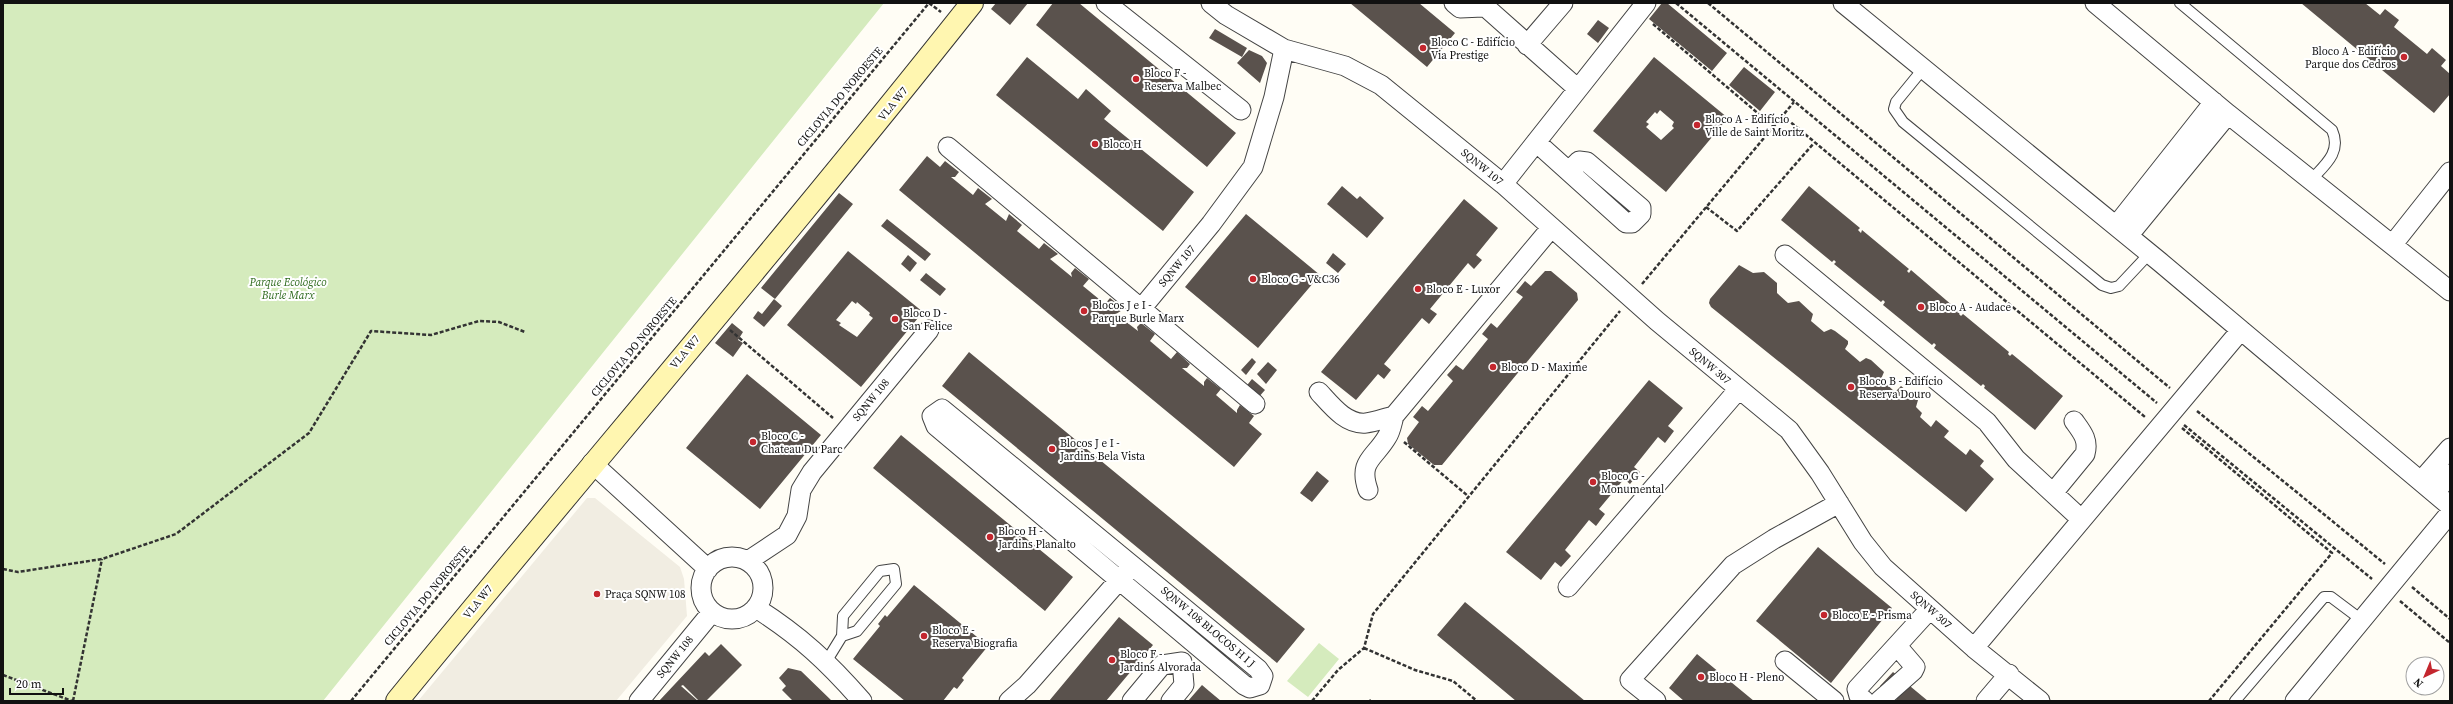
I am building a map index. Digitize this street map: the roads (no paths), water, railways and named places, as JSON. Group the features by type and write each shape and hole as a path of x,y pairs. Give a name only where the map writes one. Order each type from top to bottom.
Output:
{"main road":[{"name":"VLA W7","path":"397,701 592,463 898,98 972,3"}],"street":[{"path":"1106,3 1241,110"},
{"name":"SQNW 107","path":"1211,3 1226,15 1284,49 1344,66 1381,85 1503,184 1657,321"},
{"path":"1454,3 1460,8 1482,5 1578,89"},
{"path":"1527,45 1563,3"},
{"path":"1842,3 2150,254 2450,506"},
{"path":"2095,3 2228,114 2393,244 2450,291"},
{"path":"1503,184 1643,8"},
{"name":"SQNW 107","path":"1141,309 1211,224 1253,167 1274,97 1284,49"},
{"path":"2122,231 2214,102"},
{"path":"2122,231 2228,114"},
{"path":"1536,142 1570,171"},
{"path":"948,147 1255,404"},
{"path":"2393,244 2450,172"},
{"path":"1368,490 1363,477 1366,463 1392,423 1551,228"},
{"path":"1785,255 1987,422 2016,459 2081,519"},
{"name":"SQNW 307","path":"1657,321 1738,390 1789,430 1839,503 1863,542 1883,567 1974,648 2009,674 2040,701"},
{"name":"SQNW 108","path":"748,561 787,535 797,516 801,490 812,472 929,330"},
{"path":"1974,648 2182,398 2241,330"},
{"path":"1568,587 1738,390"},
{"path":"1319,392 1338,413 1351,420 1365,423 1392,423"},
{"name":"SQNW 108 BLOCOS H I J","path":"942,409 946,410 1133,564 1258,669 1263,676 1260,685 1250,688 1244,685 936,426 932,419 934,413 942,409"},
{"path":"2053,493 2085,454 2088,446 2086,439 2074,421"},
{"path":"2428,487 2450,448"},
{"path":"592,463 708,569"},
{"path":"2428,487 2450,474"},
{"path":"1656,701 1630,680 1733,565 1774,539 1839,503"},
{"path":"2296,701 2363,622 2386,590 2450,513"},
{"path":"734,557 748,561 758,570 763,583 762,596 756,608 746,616 733,619 712,612 705,605 702,589 703,578 708,569 720,560 734,557"},
{"path":"1009,701 1028,685 1133,564"},
{"path":"756,608 793,632 826,662 862,701"},
{"path":"1858,699 1857,689 1930,609"},
{"name":"SQNW 108","path":"639,701 712,612"},
{"path":"1879,701 1913,671 1915,667 1897,646"},
{"path":"1785,661 1834,701"},
{"path":"1132,701 1162,665 1182,662 1184,685 1171,701"},
{"path":"1986,701 2009,674"}],"lane":[{"path":"2180,3 2332,130 2336,139 2336,147 2332,155 2311,180"},
{"path":"1923,69 1896,102 1894,109 1897,116 2102,285 2111,288 2119,286 2150,254"},
{"path":"826,662 842,636 843,616 880,571 894,569 896,584 857,631 842,636"},
{"path":"2235,701 2324,597 2331,597 2363,622"}],"place":[{"name":"Bloco C - Edifício Via Prestige","path":"1423,48"},
{"name":"Bloco A - Edifício Parque dos Cedros","path":"2404,57"},
{"name":"Bloco F - Reserva Malbec","path":"1136,79"},
{"name":"Bloco A - Edifício Ville de Saint Moritz","path":"1697,125"},
{"name":"Bloco H","path":"1095,144"},
{"name":"Bloco G - V&C36","path":"1253,279"},
{"name":"Bloco E - Luxor","path":"1418,289"},
{"name":"Bloco A - Audace","path":"1921,307"},
{"name":"Blocos J e I - Parque Burle Marx","path":"1084,311"},
{"name":"Bloco D - San Felice","path":"895,319"},
{"name":"Bloco D - Maxime","path":"1493,367"},
{"name":"Bloco B - Edifício Reserva Douro","path":"1851,387"},
{"name":"Bloco C - Chateau Du Parc","path":"753,442"},
{"name":"Blocos J e I - Jardins Bela Vista","path":"1052,449"},
{"name":"Bloco G - Monumental","path":"1593,482"},
{"name":"Bloco H - Jardins Planalto","path":"990,537"},
{"name":"Praça SQNW 108","path":"597,594"},
{"name":"Bloco E - Prisma","path":"1824,615"},
{"name":"Bloco E - Reserva Biografia","path":"924,636"},
{"name":"Bloco F - Jardins Alvorada","path":"1112,660"},
{"name":"Bloco H - Pleno","path":"1701,677"}],"park label":[{"name":"Parque Ecológico Burle Marx","path":"288,288"}]}
